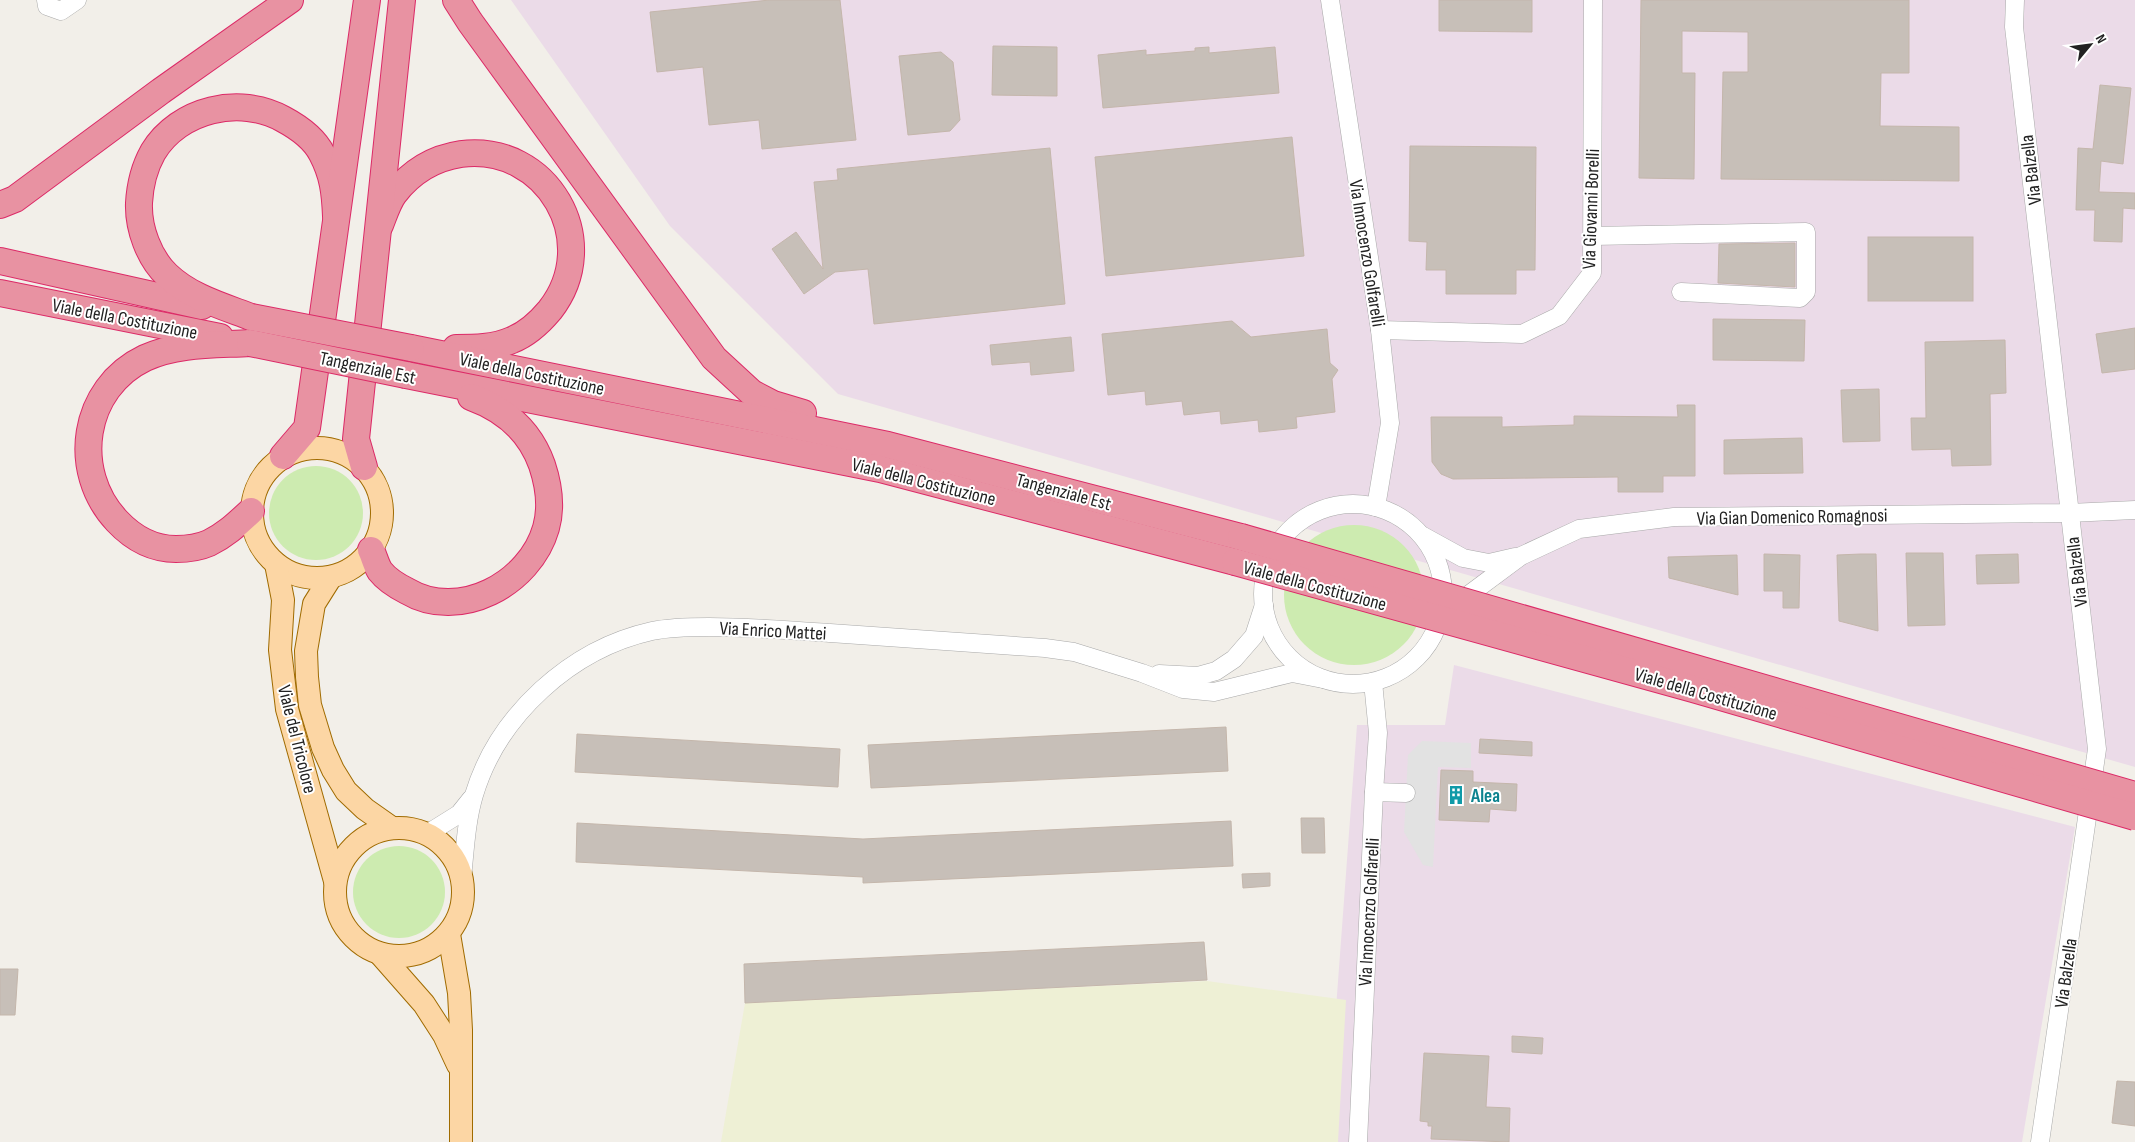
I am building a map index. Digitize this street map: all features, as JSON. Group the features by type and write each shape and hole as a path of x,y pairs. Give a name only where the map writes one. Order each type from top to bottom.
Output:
{"highway":[{"path":"0,205 14,199 161,91 290,0"},
{"path":"283,456 307,428 367,0"},
{"path":"364,467 356,439 380,225 402,0"},
{"path":"456,0 470,22 714,358 752,393 773,404 854,427 888,445"},
{"path":"250,330 166,275 147,248 138,216 140,182 153,152 176,127 205,111 237,106 270,112 299,127 321,152 334,183 336,216"},
{"path":"0,261 250,330 411,348 480,348 512,340 540,323 560,297 570,266 570,233 559,202 538,176 510,159 478,152 446,156 416,171 393,195 380,225"},
{"name":"Viale della Costituzione","path":"0,293 250,330"},
{"path":"250,330 166,350 145,358 125,371 106,390 95,411 88,434 88,460 95,488 110,514 125,529 144,542 165,549 186,549 208,544 227,533 251,510"},
{"name":"Tangenziale Est","path":"250,330 406,375 486,391"},
{"name":"Viale della Costituzione","path":"411,348 888,445"},
{"path":"371,550 379,570 393,583 416,597 439,602 461,602 483,596 508,581 521,570 535,553 546,529 549,506 548,482 539,457 526,434 506,415 486,402 406,375"},
{"name":"Viale della Costituzione","path":"486,391 880,468 1235,562 1693,689 2135,817"},
{"name":"Tangenziale Est","path":"888,445 1241,537"},
{"name":"Viale della Costituzione","path":"1241,537 2135,795"}],"main road":[{"path":"304,448 326,448 346,454 364,467 376,486 382,507 380,530 371,550 353,567 331,577 311,578 292,574 276,564 262,549 256,537 251,510 256,489 267,470 283,456 304,448"},
{"name":"Viale del Tricolore","path":"276,564 283,600 280,650 287,709 335,881"},
{"name":"Viale del Tricolore","path":"331,577 314,604 308,642 307,677 310,705 323,748 333,770 346,790 365,809 392,828"},
{"path":"392,828 410,828 427,834 443,845 455,860 462,878 464,898 459,917 449,934 435,946 417,954 399,957 380,954 363,946 350,934 340,918 335,900 335,881 342,862 354,845 372,833 392,828"},
{"path":"449,934 459,993 462,1142"},
{"path":"380,954 424,1004 444,1035 461,1074"}],"street":[{"path":"46,0 47,6 61,11 77,0"},
{"name":"Via Innocenzo Golfarelli","path":"1330,0 1380,330 1390,423 1376,506"},
{"name":"Via Giovanni Borelli","path":"1380,330 1522,334 1559,316 1592,273 1593,0"},
{"name":"Via Balzella","path":"2014,0 2014,28 2097,749 2040,1142"},
{"path":"1592,236 1806,232 1806,292 1800,298 1682,292"},
{"path":"1323,679 1301,668 1283,651 1270,629 1264,605 1264,580 1271,556 1285,535 1304,518 1326,507 1351,504 1376,506 1402,518 1423,536 1437,561 1443,588 1441,616"},
{"name":"Via Gian Domenico Romagnosi","path":"1441,616 1521,556 1579,529 1674,517 2070,513 2135,510"},
{"name":"Via Gian Domenico Romagnosi","path":"1423,536 1463,558 1488,563 1521,556"},
{"name":"Via Enrico Mattei","path":"1142,673 1198,676 1216,671 1234,659 1254,636 1264,605"},
{"name":"Via Enrico Mattei","path":"474,794 499,742 515,718 562,671 590,654 622,640 653,631 684,627 740,627 1045,648 1074,652 1142,673 1183,689 1214,692 1292,673 1340,683 1373,682 1396,673 1416,659 1431,639 1441,616"},
{"name":"Via Innocenzo Golfarelli","path":"1358,1142 1378,733 1373,682"},
{"path":"1374,792 1406,793"},
{"path":"427,834 459,814 474,794"},
{"path":"462,878 474,794"}],"shaded area":[{"path":"511,0 2135,0 2135,767 838,394 670,226"},
{"path":"1454,665 2075,827 2022,1142 1076,1142 1327,1130 1357,725 1445,725"},
{"path":"1422,741 1471,743 1471,768 1438,767 1433,867 1423,865 1404,832 1408,755"}],"green space":[{"path":"316,466 334,469 349,480 360,495 363,513 360,531 349,546 334,557 316,560 298,557 283,546 272,531 269,513 272,495 283,480 298,469"},
{"path":"1354,525 1368,526 1381,530 1404,545 1419,568 1423,581 1423,609 1419,622 1404,645 1381,660 1368,664 1354,665 1340,664 1327,660 1304,645 1289,622 1285,609 1284,595 1285,581 1289,568 1304,545 1327,530 1340,526"},
{"path":"399,846 417,849 432,859 442,874 445,892 442,910 432,925 417,935 399,938 381,935 366,925 356,910 353,892 356,874 366,859 381,849"},
{"path":"1207,981 1346,1000 1338,1142 721,1142 745,1003"}],"building":[{"path":"770,0 840,0 856,140 762,149 759,120 709,125 703,67 657,72 650,12"},
{"path":"1439,0 1532,0 1532,32 1439,31"},
{"path":"1641,0 1909,0 1909,73 1881,73 1880,126 1959,127 1959,181 1721,179 1723,72 1748,72 1748,32 1682,31 1682,73 1695,73 1694,179 1639,178"},
{"path":"993,46 1057,47 1057,96 992,95"},
{"path":"1209,47 1209,53 1275,47 1279,93 1103,108 1098,55 1146,50 1146,55 1195,51 1195,48"},
{"path":"941,52 953,62 960,120 950,131 908,135 899,56"},
{"path":"2100,85 2131,88 2123,164 2101,161 2099,192 2135,193 2135,209 2123,208 2122,242 2094,241 2095,210 2076,210 2078,148 2093,149"},
{"path":"1292,137 1304,256 1106,276 1095,157"},
{"path":"1410,146 1536,147 1535,270 1516,270 1516,294 1446,294 1446,270 1426,270 1427,242 1409,241"},
{"path":"1050,148 1065,304 874,324 868,269 835,272 804,294 772,249 796,232 823,269 814,182 838,180 837,169"},
{"path":"1868,237 1973,237 1973,301 1868,301"},
{"path":"1795,243 1795,287 1718,283 1719,244"},
{"path":"1713,319 1805,320 1804,361 1713,360"},
{"path":"1232,321 1251,337 1327,329 1330,363 1338,370 1332,379 1335,412 1296,417 1297,428 1259,432 1258,420 1221,424 1220,411 1184,415 1182,401 1146,405 1145,391 1108,395 1102,334"},
{"path":"2135,328 2135,369 2102,373 2096,334"},
{"path":"1071,337 1074,371 1031,375 1030,362 992,365 990,345"},
{"path":"2005,340 2006,393 1990,394 1991,465 1952,466 1951,449 1912,450 1911,418 1926,418 1925,342"},
{"path":"1879,389 1880,441 1843,442 1841,390"},
{"path":"1677,405 1695,405 1695,476 1663,476 1663,492 1618,492 1618,477 1453,479 1441,474 1432,462 1431,417 1502,417 1502,427 1574,425 1574,416 1678,417"},
{"path":"1802,438 1803,473 1724,474 1724,440"},
{"path":"1906,553 1943,553 1945,625 1908,626"},
{"path":"1764,554 1800,555 1799,608 1783,608 1783,591 1764,591"},
{"path":"1876,554 1878,631 1839,621 1837,555"},
{"path":"2018,554 2019,583 1977,584 1976,555"},
{"path":"1737,555 1738,595 1669,578 1668,557"},
{"path":"1226,727 1228,771 871,788 868,745"},
{"path":"577,734 840,749 838,787 575,772"},
{"path":"1480,739 1532,742 1532,756 1479,753"},
{"path":"1441,770 1473,771 1473,782 1517,784 1516,811 1490,809 1489,822 1439,820"},
{"path":"1301,818 1324,818 1325,853 1302,853"},
{"path":"1231,821 1233,866 863,883 863,877 576,862 577,823 863,839"},
{"path":"1270,873 1270,886 1243,888 1242,874"},
{"path":"1204,942 1207,980 745,1003 744,964"},
{"path":"0,969 18,969 15,1015 0,1015"},
{"path":"1512,1036 1543,1038 1542,1054 1512,1052"},
{"path":"1424,1053 1489,1056 1486,1107 1510,1108 1509,1142 1431,1139 1432,1126 1428,1126 1428,1122 1420,1121"},
{"path":"2117,1081 2135,1082 2135,1126 2112,1123"}],"place":[{"name":"Alea","path":"1456,795"}]}
